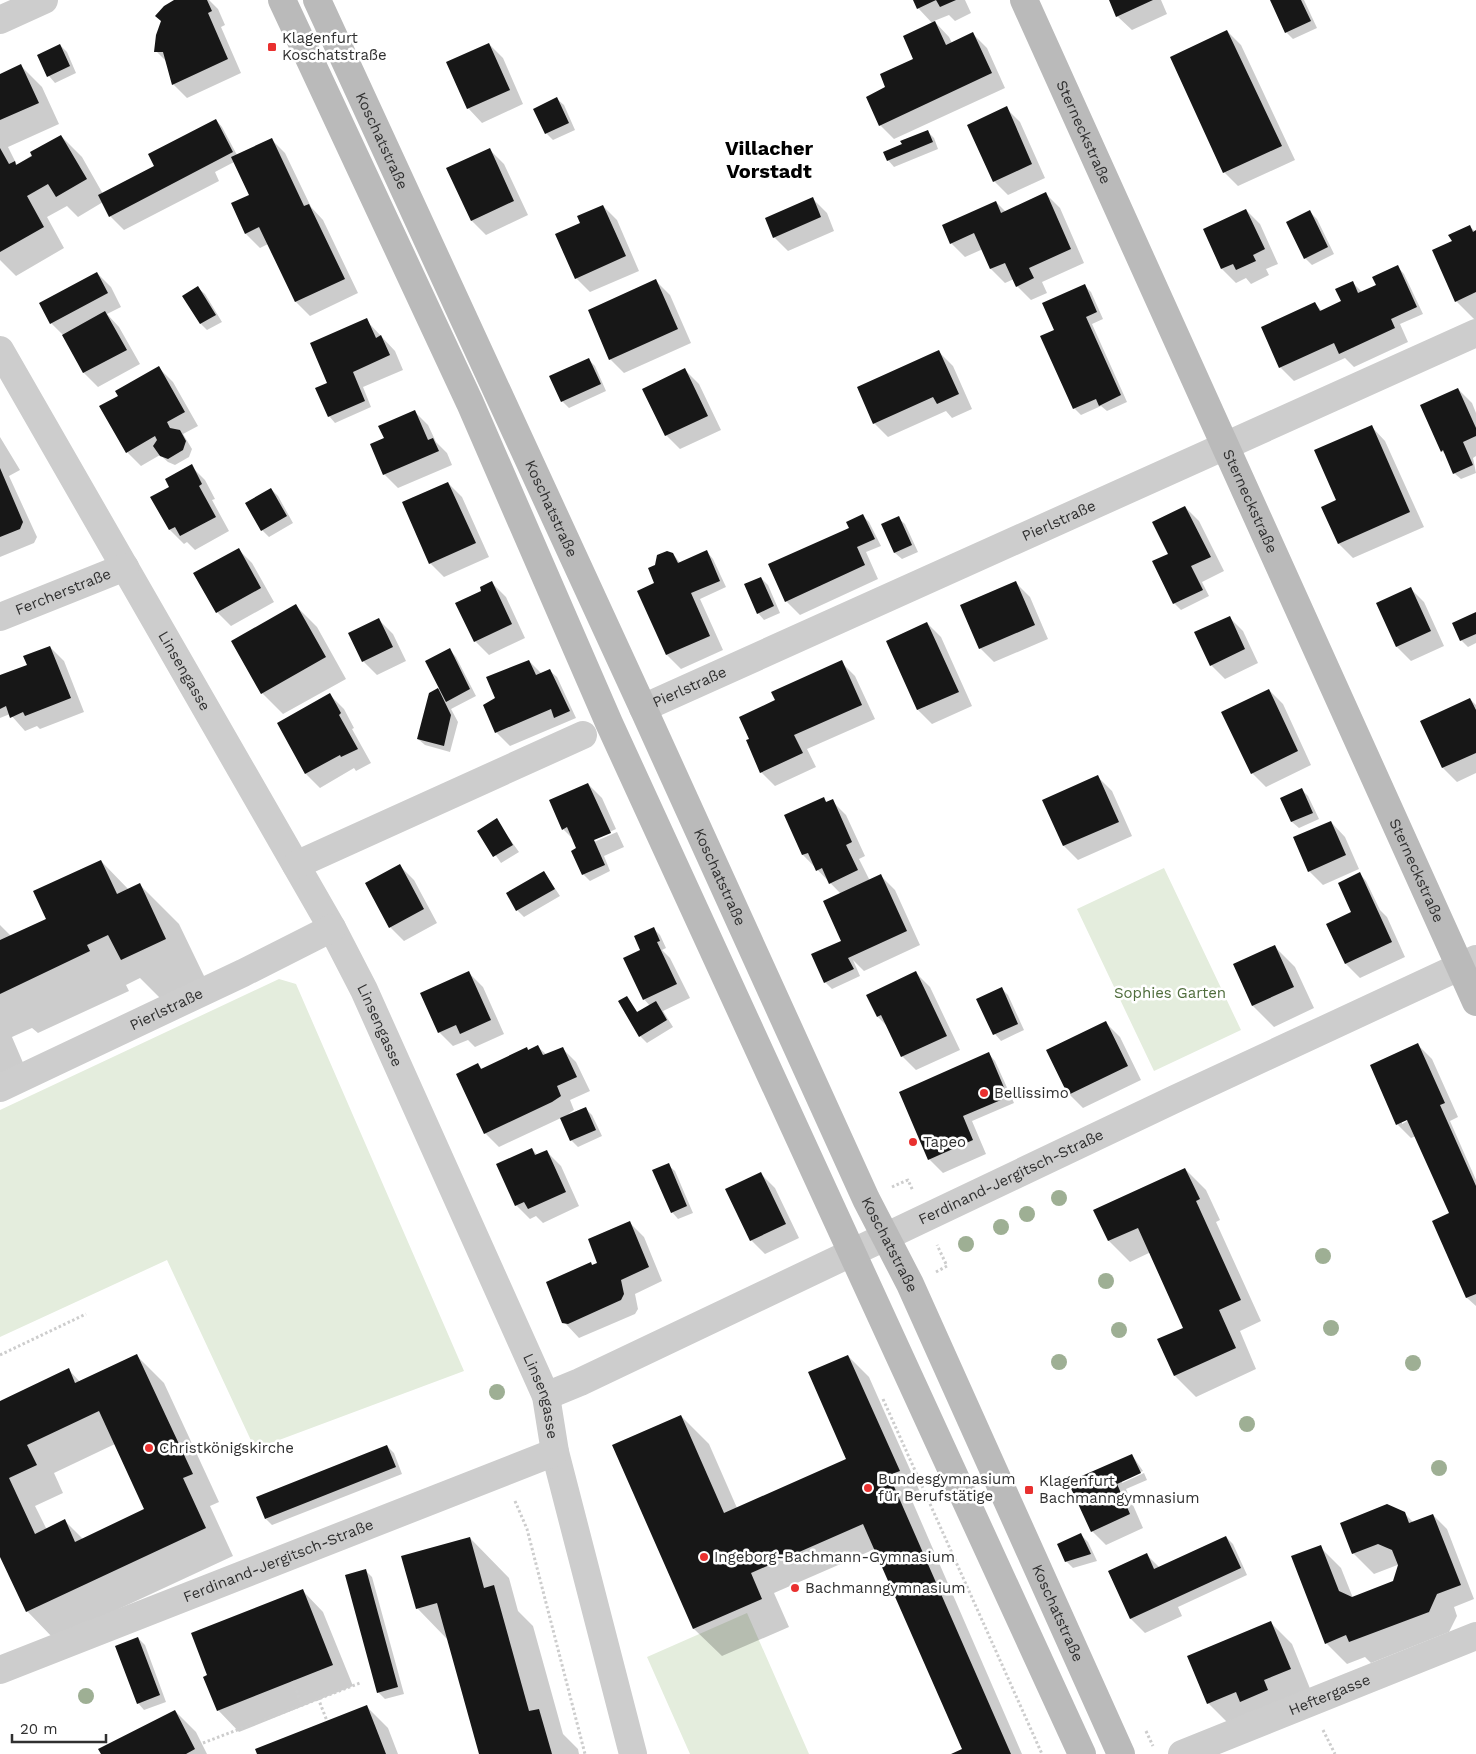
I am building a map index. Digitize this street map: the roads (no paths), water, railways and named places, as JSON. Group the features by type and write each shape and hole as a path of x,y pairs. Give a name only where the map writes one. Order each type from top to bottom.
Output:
{"main road":[{"name":"Koschatstraße","path":"282,0 470,403 609,723 1082,1754"},
{"name":"Koschatstraße","path":"317,0 643,708 862,1190 910,1284 1121,1754"},
{"name":"Sterneckstraße","path":"1024,0 1225,446 1468,963 1476,1002"}],"street":[{"path":"0,20 44,0"},
{"name":"Pierlstraße","path":"643,708 1476,333"},
{"name":"Linsengasse","path":"0,350 332,928 364,990 546,1396 555,1452 633,1754"},
{"name":"Fercherstraße","path":"0,617 125,567"},
{"path":"296,865 583,735"},
{"name":"Pierlstraße","path":"0,1088 243,973 332,928"},
{"name":"Ferdinand-Jergitsch-Straße","path":"546,1396 580,1382 1468,963"},
{"name":"Ferdinand-Jergitsch-Straße","path":"0,1670 555,1452"},
{"name":"Heftergasse","path":"1182,1754 1476,1636"}],"place":[{"name":"Klagenfurt Koschatstraße","path":"272,47"},
{"name":"Bellissimo","path":"984,1093"},
{"name":"Tapeo","path":"913,1142"},
{"name":"Christkönigskirche","path":"149,1448"},
{"name":"Bundesgymnasium für Berufstätige","path":"868,1488"},
{"name":"Klagenfurt Bachmanngymnasium","path":"1029,1490"},
{"name":"Ingeborg-Bachmann-Gymnasium","path":"704,1557"},
{"name":"Bachmanngymnasium","path":"795,1588"}],"district":[{"name":"Villacher Vorstadt","path":"769,160"}],"park label":[{"name":"Sophies Garten","path":"1170,993"}]}
